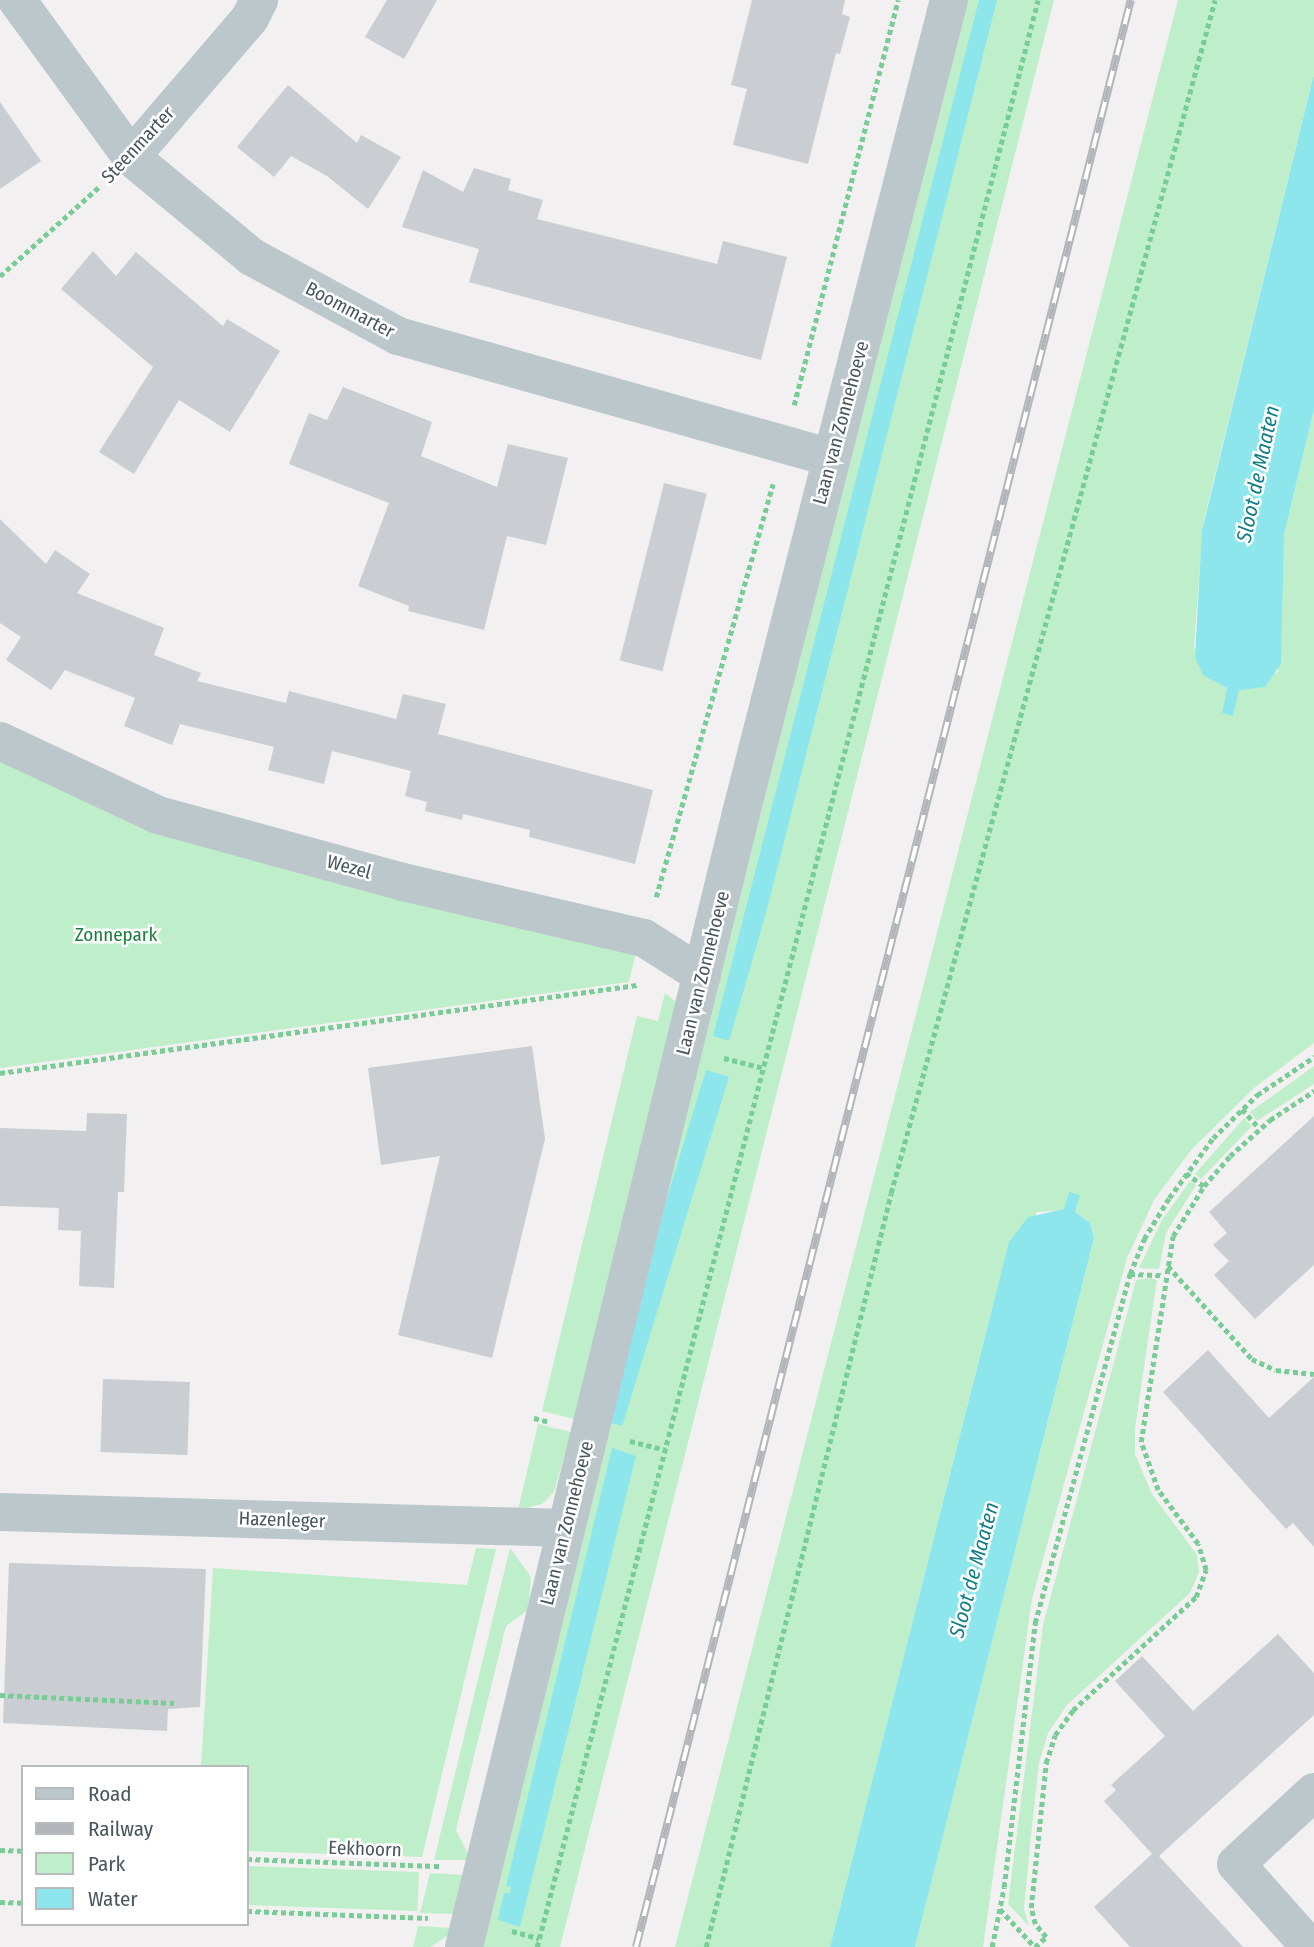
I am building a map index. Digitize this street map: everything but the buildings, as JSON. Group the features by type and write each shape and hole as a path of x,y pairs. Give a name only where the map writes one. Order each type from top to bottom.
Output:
{"street":[{"name":"Boommarter","path":"17,0 131,157 252,257 398,335 831,458"},
{"name":"Steenmarter","path":"131,157 250,18 258,0"},
{"name":"Laan van Zonnehoeve","path":"467,1934 702,975 949,0"},
{"name":"Wezel","path":"0,741 158,815 412,884 645,938 702,975"},
{"name":"Hazenleger","path":"0,1512 565,1528"},
{"path":"1310,1947 1236,1864 1314,1792"}],"path":[{"path":"537,1947 1038,0"},
{"path":"706,1947 891,1193 1215,0"},
{"name":"Steenmarter","path":"0,276 131,157"},
{"path":"0,1073 702,975"},
{"path":"992,1947 1000,1909 1035,1623 1130,1273 1144,1239 1186,1173 1242,1109 1314,1057"},
{"path":"1000,1909 1035,1947 1046,1937 1035,1924 1031,1908 1046,1763 1055,1735 1073,1710 1196,1597 1205,1577 1205,1556 1158,1490 1141,1442 1164,1275 1173,1236 1204,1186 1259,1128 1314,1091"},
{"path":"1242,1109 1259,1128"},
{"path":"1186,1173 1204,1186"},
{"path":"1167,1265 1252,1359 1276,1370 1314,1374"},
{"path":"1130,1273 1164,1275"},
{"path":"0,1695 174,1703"},
{"path":"0,1850 21,1851"},
{"name":"Eekhoorn","path":"248,1859 483,1868"},
{"path":"0,1902 21,1903"},
{"path":"248,1911 467,1934"}],"green space":[{"path":"968,0 1054,0 560,1947 483,1947 695,1069"},
{"path":"1178,0 1314,0 1314,74 1203,523 1194,646 1203,674 1227,688 1222,713 1239,690 1278,672 1284,535 1314,409 1314,1043 1254,1088 1192,1149 1154,1200 1127,1258 1032,1599 983,1947 915,1947 1094,1238 1090,1223 1075,1212 1069,1193 1064,1210 1037,1212 999,1281 830,1947 675,1947"},
{"name":"Zonnepark","path":"0,751 636,953 629,982 0,1068"},
{"path":"665,993 676,1002 574,1419 542,1411 637,1016 658,1021"},
{"path":"1314,1066 1314,1084 1257,1121 1250,1112"},
{"path":"1244,1118 1252,1126 1201,1179 1195,1174"},
{"path":"1190,1181 1196,1185 1166,1233 1159,1269 1139,1268 1162,1220"},
{"path":"1136,1280 1157,1280 1135,1428 1135,1454 1152,1494 1197,1555 1199,1572 1190,1593 1067,1705 1048,1733 1039,1763 1031,1836 1024,1909 1029,1926 1008,1904 1043,1625"},
{"path":"538,1424 571,1432 554,1492 542,1504 518,1510"},
{"path":"476,1548 496,1549 422,1857 248,1851 248,1765 201,1765 213,1568 467,1585"},
{"path":"510,1548 531,1577 528,1610 506,1626 456,1830 468,1854 467,1860 434,1860"},
{"path":"248,1866 419,1872 418,1911 248,1905"},
{"path":"430,1873 464,1875 454,1914 420,1913"},
{"path":"418,1926 451,1928 449,1935 430,1947 413,1947"}],"water":[{"path":"979,0 997,0 766,913 729,1041 713,1036"},
{"name":"Sloot de Maaten","path":"1314,74 1314,409 1284,535 1281,664 1265,687 1239,690 1233,716 1222,713 1227,688 1203,675 1195,657 1202,530"},
{"path":"706,1070 729,1077 622,1426 599,1419"},
{"name":"Sloot de Maaten","path":"1069,1192 1080,1195 1075,1212 1090,1223 1094,1238 915,1947 830,1947 1009,1242 1028,1217 1064,1209"},
{"path":"612,1448 636,1456 520,1927 498,1920 504,1893 510,1893 511,1887 506,1886"}],"railway":[{"path":"636,1947 1131,0"}]}
